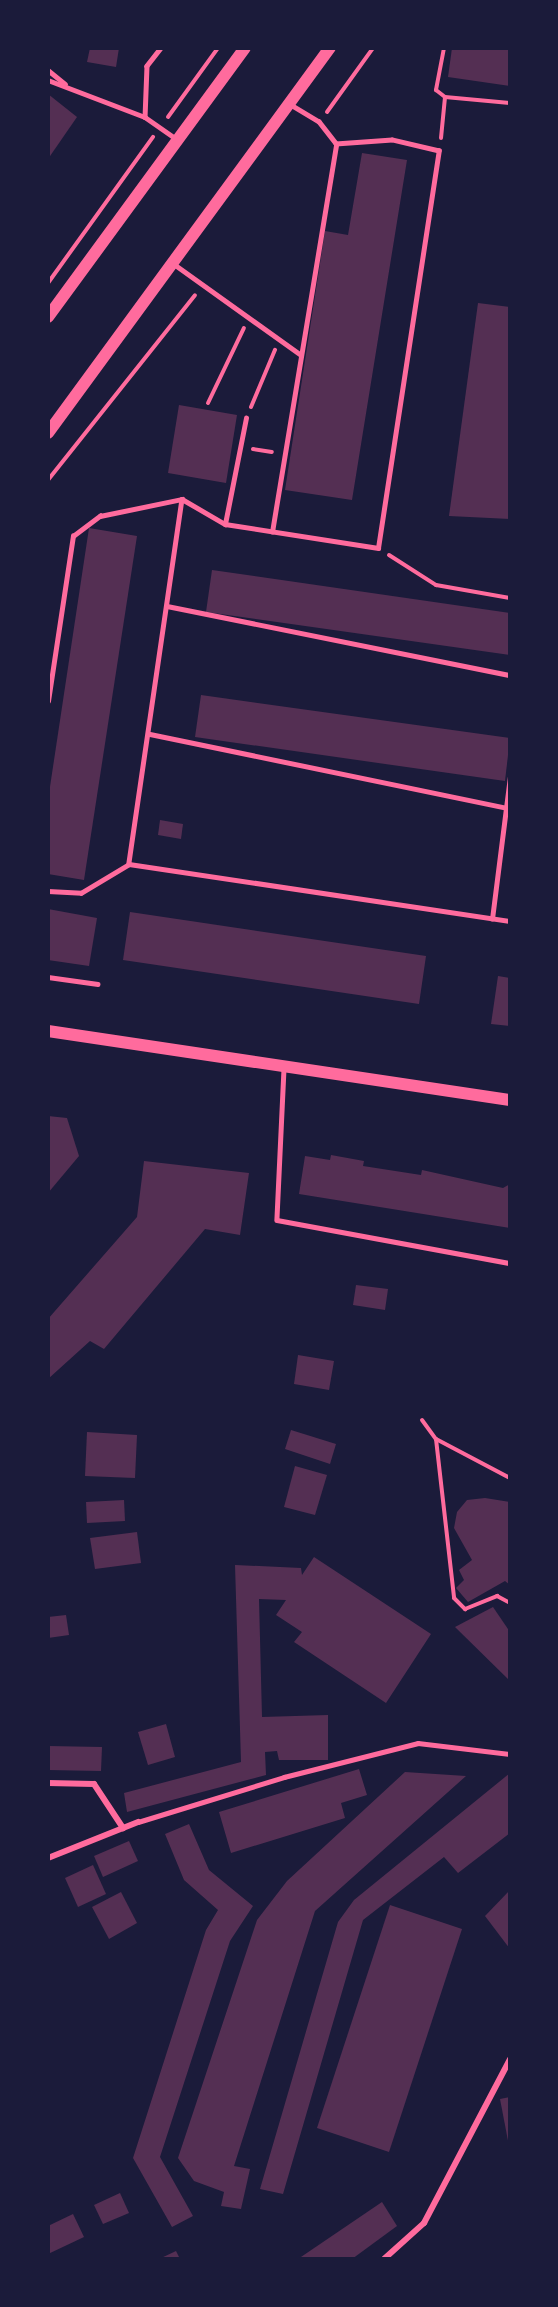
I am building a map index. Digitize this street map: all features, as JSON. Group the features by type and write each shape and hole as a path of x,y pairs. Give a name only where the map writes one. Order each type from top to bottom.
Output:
{"main road":[{"path":"48,316 245,48"},
{"path":"48,433 330,48"},
{"path":"48,1031 284,1069 510,1100"}],"street":[{"path":"48,1783 94,1784 123,1828"},
{"path":"48,1858 138,1822"},
{"path":"384,2259 424,2223 510,2059"}],"lane":[{"path":"145,117 147,66 161,48"},
{"path":"48,70 69,88"},
{"path":"48,80 145,117 159,129 178,140"},
{"path":"272,532 336,144 319,122 288,104"},
{"path":"48,701 73,536 100,516 182,499 225,524 378,548 439,151 392,140 336,144"},
{"path":"172,262 202,286 301,354"},
{"path":"225,524 246,418"},
{"path":"129,864 150,734 182,499"},
{"path":"167,606 510,675"},
{"path":"150,734 506,808"},
{"path":"492,919 510,776"},
{"path":"48,891 81,893 129,864 510,921"},
{"path":"48,977 98,984"},
{"path":"284,1069 277,1220 510,1263"},
{"path":"138,1822 284,1777 418,1743 510,1754"}],"path":[{"path":"48,283 218,48"},
{"path":"319,122 373,48"},
{"path":"444,48 436,90 445,97 510,102"},
{"path":"439,151 445,97"},
{"path":"48,480 202,286"},
{"path":"208,403 249,318"},
{"path":"246,418 279,340"},
{"path":"240,447 285,454"},
{"path":"378,548 436,585 510,598"},
{"path":"422,1420 436,1439 510,1478"},
{"path":"436,1439 454,1598 465,1609 497,1596 510,1603"}],"building":[{"path":"90,48 119,48 116,67 87,62"},
{"path":"452,48 510,48 510,86 448,77"},
{"path":"48,94 77,117 48,159"},
{"path":"362,153 407,160 352,500 285,490 325,231 348,235"},
{"path":"478,303 510,307 510,519 449,516"},
{"path":"179,405 237,415 226,483 168,473"},
{"path":"89,528 137,536 84,880 48,874 48,800"},
{"path":"212,570 510,613 510,655 206,612"},
{"path":"201,695 510,738 505,781 195,737"},
{"path":"160,820 183,824 181,839 158,835"},
{"path":"48,909 97,918 89,966 48,960"},
{"path":"130,912 426,956 419,1004 123,960"},
{"path":"498,976 510,978 510,1026 491,1024"},
{"path":"48,1116 67,1118 79,1156 48,1193"},
{"path":"331,1155 364,1161 363,1166 421,1175 422,1170 503,1188 510,1184 510,1228 299,1194 305,1156 330,1160"},
{"path":"144,1161 249,1173 240,1235 205,1229 104,1349 90,1341 48,1379 48,1319 137,1217"},
{"path":"356,1285 388,1289 385,1310 353,1305"},
{"path":"298,1355 334,1361 329,1390 294,1384"},
{"path":"291,1430 336,1444 330,1464 285,1449"},
{"path":"87,1432 137,1435 135,1478 85,1476"},
{"path":"295,1466 327,1475 315,1515 284,1507"},
{"path":"485,1498 510,1502 510,1585 505,1581 468,1602 456,1588 464,1580 459,1570 472,1560 454,1528 457,1512 467,1500"},
{"path":"124,1500 125,1521 87,1523 86,1502"},
{"path":"137,1532 141,1563 95,1569 90,1538"},
{"path":"314,1557 431,1634 386,1703 294,1642 302,1632 276,1615 286,1600 259,1599 262,1717 328,1715 328,1760 279,1760 277,1751 265,1752 266,1775 127,1812 124,1793 241,1762 235,1565 301,1568 302,1575"},
{"path":"493,1607 510,1632 510,1681 455,1627"},
{"path":"66,1615 69,1635 48,1638 48,1617"},
{"path":"166,1724 175,1757 148,1765 138,1732"},
{"path":"48,1746 102,1747 101,1771 48,1770"},
{"path":"359,1769 367,1795 341,1803 345,1818 231,1853 219,1812"},
{"path":"405,1772 466,1776 315,1911 234,2166 250,2169 241,2209 221,2206 224,2192 194,2181 178,2158 257,1920 287,1881"},
{"path":"510,1773 510,1833 458,1873 444,1857 363,1920 283,2194 260,2189 338,1922 354,1900"},
{"path":"189,1824 209,1870 253,1906 230,1941 160,2157 193,2216 172,2227 133,2158 206,1930 218,1910 184,1880 165,1834"},
{"path":"129,1841 138,1861 103,1877 94,1856"},
{"path":"93,1865 106,1894 78,1907 65,1878"},
{"path":"510,1890 510,1949 485,1916"},
{"path":"121,1892 137,1923 109,1939 92,1907"},
{"path":"390,1905 462,1929 389,2152 317,2128"},
{"path":"510,2097 510,2146 509,2146 500,2099"},
{"path":"120,2193 129,2213 103,2224 94,2205"},
{"path":"382,2202 397,2226 352,2259 298,2259"},
{"path":"73,2214 84,2237 48,2254 48,2226"},
{"path":"176,2251 180,2259 159,2259"}]}
